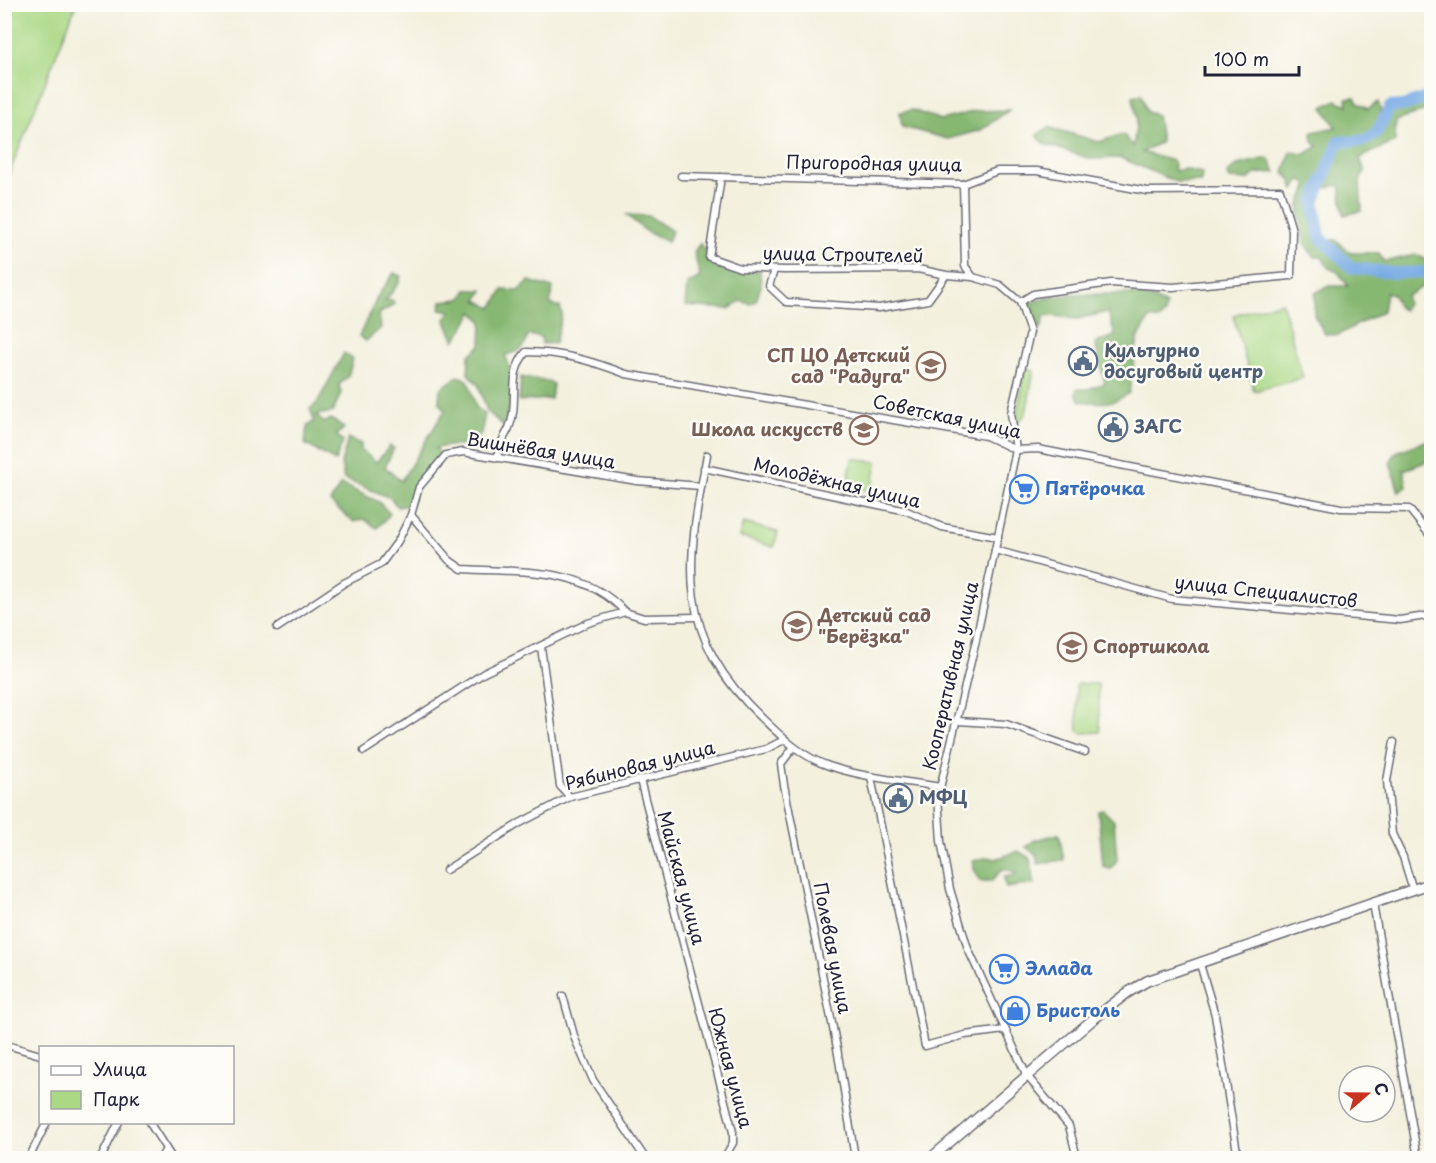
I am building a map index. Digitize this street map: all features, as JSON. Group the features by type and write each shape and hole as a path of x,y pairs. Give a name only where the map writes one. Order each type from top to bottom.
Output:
{"main road":[{"path":"931,1158 1126,993 1148,981 1431,883"}],"street":[{"name":"Пригородная улица","path":"681,176 963,184 997,171 1037,171 1147,191 1280,190 1292,230 1291,276 1173,287 1111,283 1033,294 1020,302"},
{"name":"улица Строителей","path":"721,177 709,257 740,268 774,270 918,269 946,275 973,277 1000,285 1020,302"},
{"path":"963,184 965,266 973,277"},
{"path":"774,270 768,286 786,302 879,308 928,300 946,275"},
{"name":"Кооперативная улица","path":"1020,302 1030,332 1011,413 1016,450 958,722 938,796 941,841 950,889 968,949 1027,1076 1069,1126 1077,1158"},
{"name":"Советская улица","path":"497,458 500,440 509,427 516,364 526,352 585,358 626,374 986,436 1016,450 1038,449 1341,508 1409,509 1431,538"},
{"name":"Вишнёвая улица","path":"411,515 419,487 446,455 463,452 637,481 701,486"},
{"path":"707,455 690,556 691,597 704,638 731,687 793,748 827,766 871,777 941,787"},
{"name":"Молодёжная улица","path":"704,468 907,511 942,527 998,537"},
{"path":"277,628 344,583 381,564 398,541 411,515 449,560 462,569 565,576 586,582 603,592 626,612 644,618 697,617"},
{"name":"улица Специалистов","path":"995,550 1172,599 1400,620 1431,615"},
{"path":"364,751 484,673 588,622 626,612"},
{"path":"541,646 560,786 570,797"},
{"path":"958,722 1005,724 1085,752"},
{"name":"Рябиновая улица","path":"446,870 520,823 570,797 766,749 784,740"},
{"path":"1394,742 1387,781 1392,834 1403,857 1413,890"},
{"name":"Полевая улица","path":"793,748 781,764 784,785 837,1048 855,1158"},
{"path":"871,777 925,1046 965,1035 1005,1030"},
{"name":"Майская улица","path":"640,780 693,983"},
{"path":"1372,904 1418,1158"},
{"path":"1200,964 1215,1015 1238,1158"},
{"name":"Южная улица","path":"693,983 733,1132 733,1143 724,1158"},
{"path":"564,996 575,1038 593,1080 645,1158"},
{"path":"4,1044 39,1055"},
{"path":"28,1158 46,1124"},
{"path":"100,1158 118,1124"},
{"path":"150,1124 172,1158"},
{"path":"161,1158 166,1149"}],"green space":[{"path":"4,5 76,5 5,184"},
{"path":"1141,94 1147,112 1157,115 1161,142 1142,152 1173,161 1175,171 1184,169 1202,173 1201,182 1176,182 1121,158 1091,159 1044,144 1037,135 1049,127 1099,142 1123,134 1133,146 1137,119 1133,97"},
{"path":"1355,97 1358,103 1368,109 1378,102 1383,118 1390,108 1414,105 1431,98 1431,108 1396,121 1395,142 1360,158 1365,172 1360,181 1362,211 1344,215 1340,185 1324,188 1318,207 1324,240 1336,240 1351,253 1379,253 1384,262 1415,255 1431,261 1431,282 1406,296 1407,304 1403,310 1398,307 1393,294 1386,292 1383,311 1338,335 1325,334 1314,315 1315,293 1329,286 1348,286 1338,272 1328,268 1322,257 1314,257 1304,243 1299,207 1308,184 1300,179 1294,190 1291,180 1284,173 1291,151 1304,155 1318,146 1313,142 1312,132 1336,127 1323,107 1336,100 1348,105 1347,98"},
{"path":"912,110 941,120 976,111 1009,110 981,130 948,139 902,127 900,112"},
{"path":"1268,158 1276,172 1255,174 1248,180 1230,179 1227,174 1237,165"},
{"path":"627,215 649,216 672,231 668,242 647,232"},
{"path":"700,243 711,258 718,263 741,270 760,271 761,286 756,301 750,304 741,301 729,309 685,306 687,284 700,277 694,252"},
{"path":"394,273 401,276 399,283 385,301 392,300 395,304 379,314 381,328 366,341 359,336 379,294"},
{"path":"529,281 553,288 550,304 560,307 562,314 555,343 542,344 541,337 528,335 521,350 505,355 511,372 512,390 503,426 487,411 478,384 468,374 469,356 481,345 482,321 473,312 455,341 445,319 451,311 440,309 442,301 461,299 467,290 483,290 477,300 492,308 503,290 518,291"},
{"path":"1134,294 1152,298 1166,305 1165,314 1159,320 1150,318 1138,338 1129,393 1112,401 1100,403 1081,401 1076,394 1077,389 1088,389 1105,383 1095,343 1115,336 1108,312 1077,319 1045,315 1041,329 1032,325 1028,304 1065,295"},
{"path":"1282,302 1303,378 1254,391 1233,315"},
{"path":"344,353 353,359 348,376 339,385 341,393 333,412 316,415 324,423 331,419 344,428 337,435 343,442 335,461 305,444 307,427 314,421 310,409 317,403"},
{"path":"1025,368 1034,370 1026,414 1015,425"},
{"path":"458,376 468,380 476,407 485,414 481,434 469,447 455,445 436,448 440,455 415,487 411,505 397,507 391,498 344,479 341,464 348,438 361,444 361,450 376,462 390,446 394,448 385,467 401,481 445,410 439,401 440,389"},
{"path":"521,377 553,384 551,399 519,401"},
{"path":"1431,439 1431,460 1404,470 1407,487 1399,492 1390,462 1396,452"},
{"path":"852,458 877,462 872,491 847,487"},
{"path":"341,484 379,502 390,514 377,528 364,519 354,522 330,502"},
{"path":"743,523 778,532 774,547 739,537"},
{"path":"1078,684 1098,684 1100,732 1081,733 1078,731 1076,687"},
{"path":"1103,810 1114,821 1117,860 1110,869 1103,866 1098,811"},
{"path":"1059,834 1064,860 1038,864 1036,855 1026,847 1035,840"},
{"path":"1018,851 1030,858 1034,884 1006,888 1004,877 1017,872 1002,869 992,881 980,881 973,861 988,857 996,859"}],"waterway":[{"path":"1432,96 1403,106 1390,107 1376,132 1367,139 1351,142 1339,141 1314,202 1320,237 1352,268 1395,273 1432,272"}],"place":[{"name":"Культурно досуговый центр","path":"1083,361"},
{"name":"СП ЦО Детский сад \"Радуга\"","path":"931,366"},
{"name":"ЗАГС","path":"1113,427"},
{"name":"Школа искусств","path":"864,430"},
{"name":"Пятёрочка","path":"1024,489"},
{"name":"Детский сад \"Берёзка\"","path":"797,626"},
{"name":"Спортшкола","path":"1072,647"},
{"name":"МФЦ","path":"898,798"},
{"name":"Эллада","path":"1004,969"},
{"name":"Бристоль","path":"1015,1011"}]}
